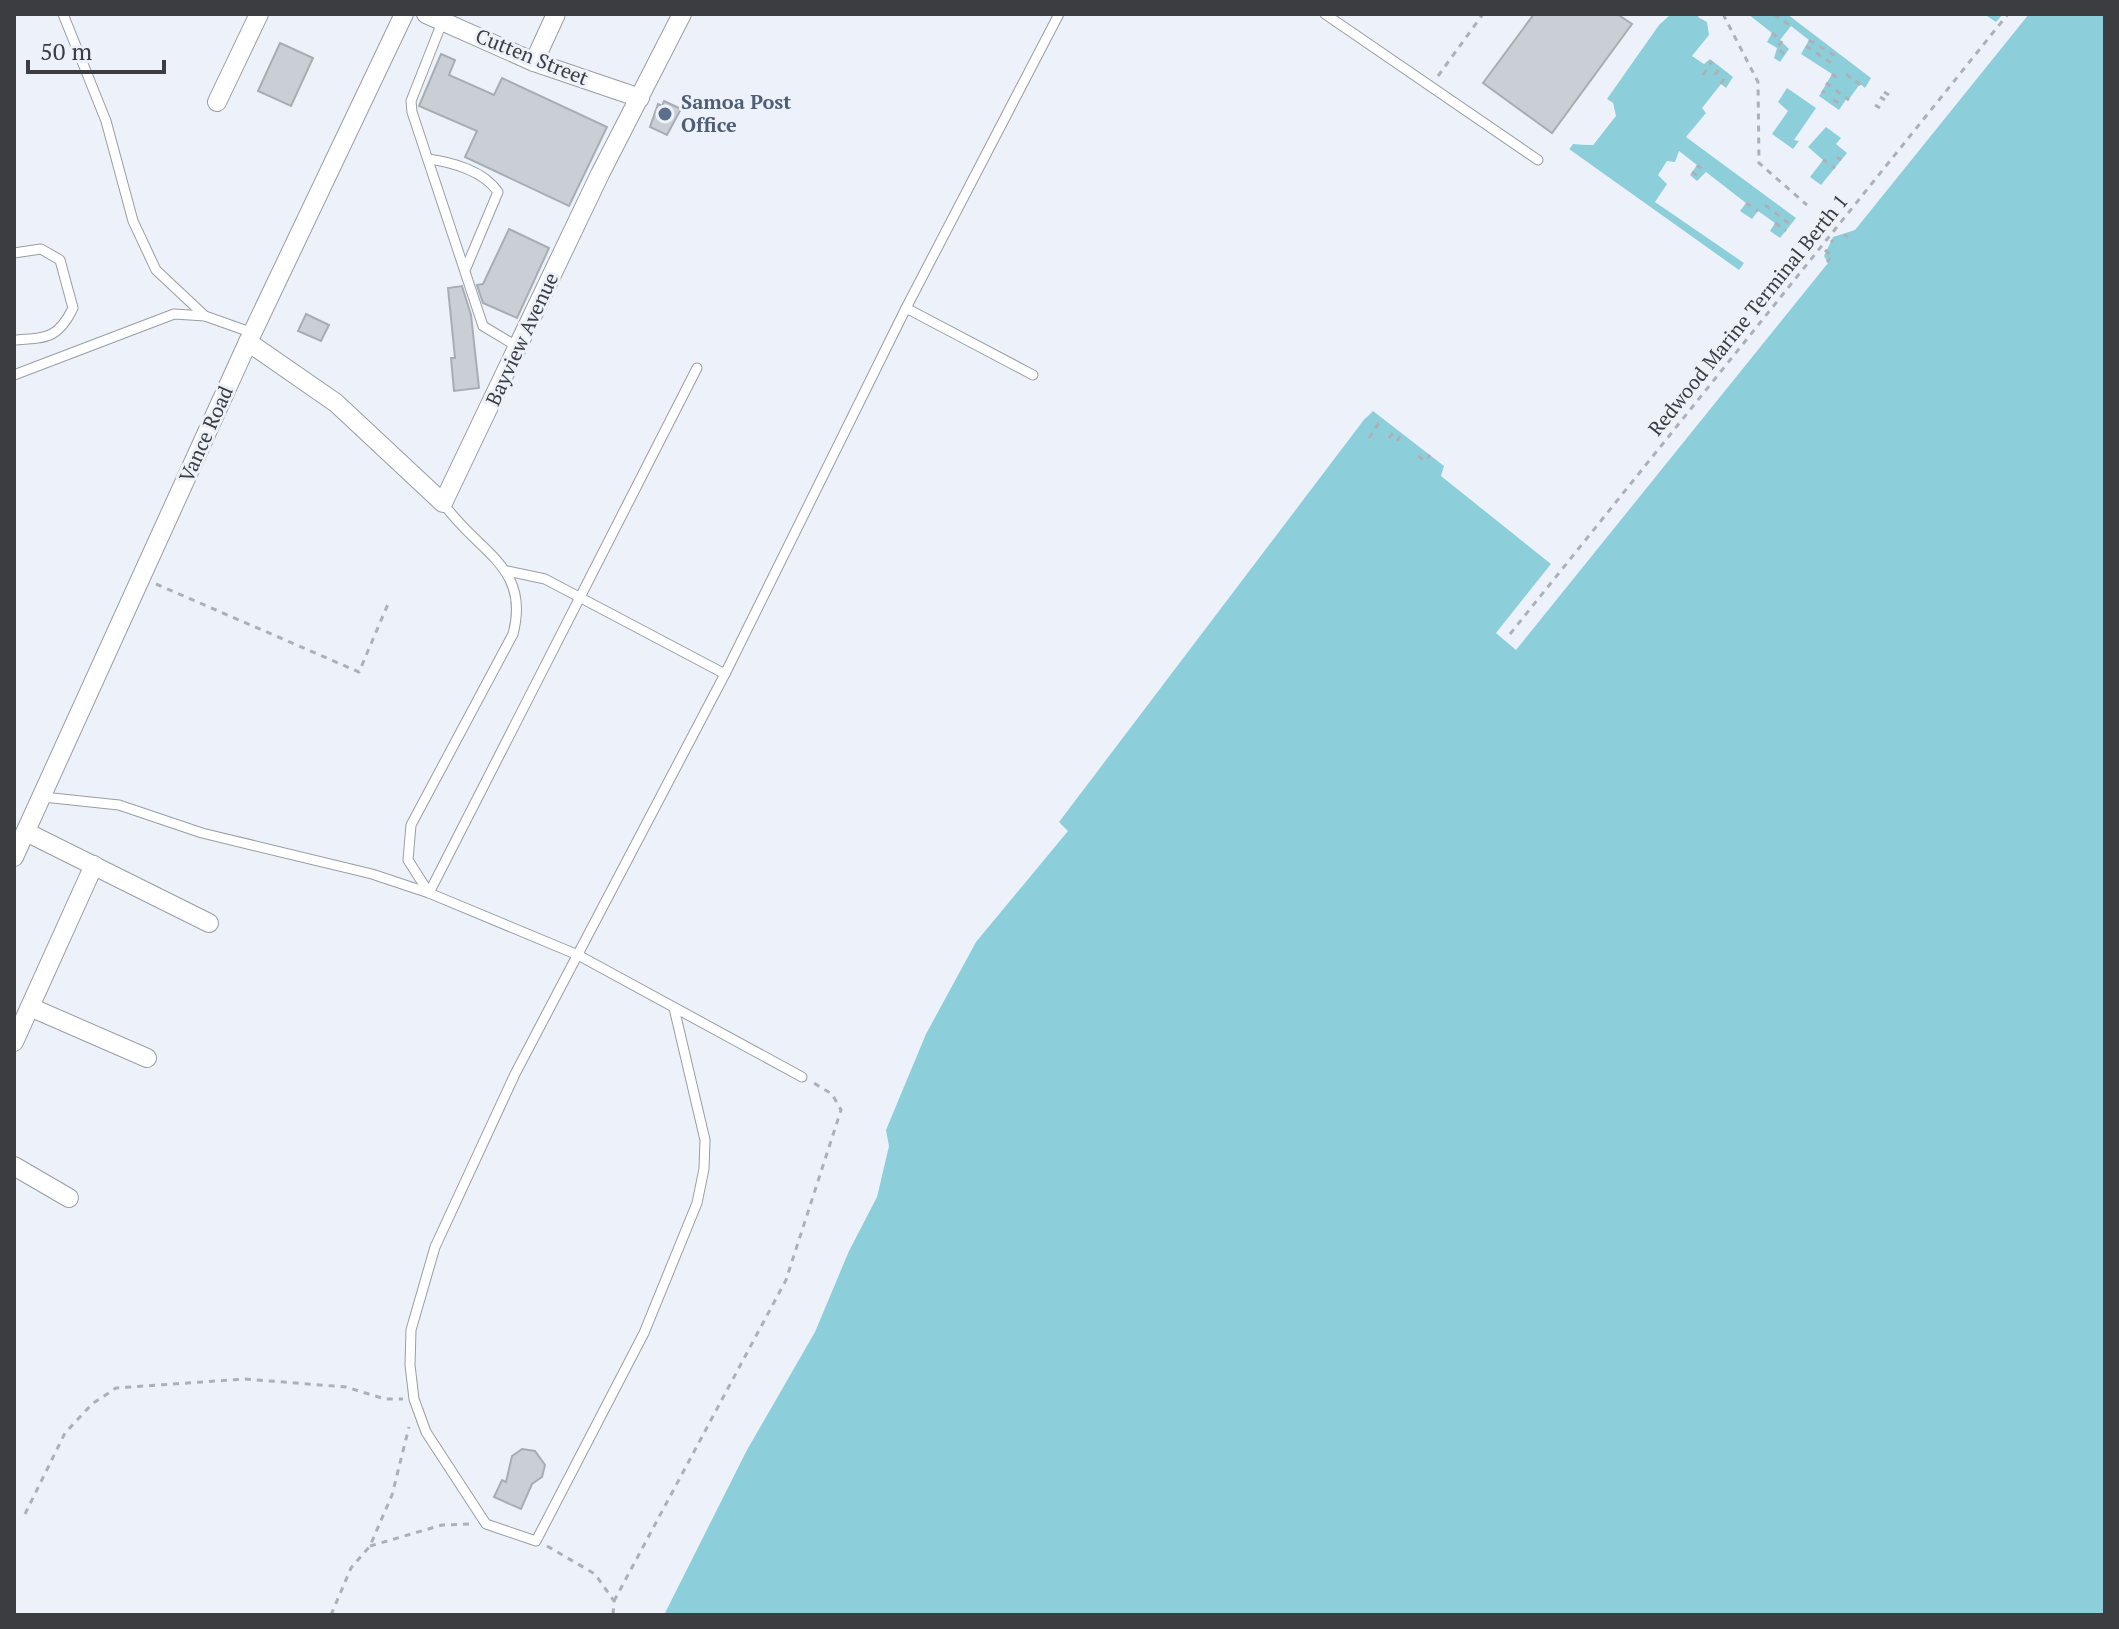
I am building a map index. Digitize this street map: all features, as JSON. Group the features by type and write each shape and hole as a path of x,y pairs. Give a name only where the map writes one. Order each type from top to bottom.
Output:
{"street":[{"path":"217,102 259,14"},
{"name":"Vance Road","path":"14,857 251,337 404,14"},
{"path":"534,62 556,14"},
{"name":"Bayview Avenue","path":"443,503 600,174 682,14"},
{"name":"Cutten Street","path":"434,17 534,62 640,98"},
{"path":"251,337 336,403 443,503"},
{"path":"26,832 209,923"},
{"path":"14,1042 94,865"},
{"path":"30,1007 147,1058"},
{"path":"14,1166 69,1198"}],"lane":[{"path":"63,14 106,121 133,221 156,270 205,316 251,337"},
{"path":"674,1008 705,1140 704,1169 697,1203 644,1333 536,1541 486,1524 426,1432 414,1399 410,1365 411,1330 435,1247 515,1074 725,674 906,308 1059,14"},
{"path":"1325,14 1538,160"},
{"path":"434,17 411,101 483,326 518,347"},
{"path":"428,159 470,171 491,182 498,192 466,268"},
{"path":"14,253 41,249 60,260 73,308 63,328 44,338 14,340"},
{"path":"906,308 1033,375"},
{"path":"14,375 174,314 205,316"},
{"path":"429,893 697,368"},
{"path":"429,893 408,860 411,825 513,634 519,610 516,591 507,571 456,521 443,503"},
{"path":"507,571 545,579 582,596 725,674"},
{"path":"43,797 119,805 202,833 372,874 429,893 578,955 802,1077"}],"path":[{"path":"1429,87 1483,14"},
{"path":"1723,14 1758,82 1759,163 1807,205"},
{"path":"1774,14 1791,26"},
{"name":"Redwood Marine Terminal Berth 1","path":"1510,634 2008,14"},
{"path":"1772,33 1781,40 1777,48 1785,55"},
{"path":"1809,40 1837,57"},
{"path":"1806,46 1833,64"},
{"path":"1816,53 1813,62 1821,56"},
{"path":"1703,75 1712,61"},
{"path":"1715,75 1720,67"},
{"path":"1721,84 1727,73"},
{"path":"1832,74 1840,80"},
{"path":"1846,74 1865,88"},
{"path":"1826,83 1849,100"},
{"path":"1880,97 1885,100"},
{"path":"1833,100 1843,105"},
{"path":"1697,165 1706,172"},
{"path":"1692,172 1701,178"},
{"path":"1746,203 1758,211"},
{"path":"1765,205 1791,225"},
{"path":"1775,223 1786,231"},
{"path":"1825,250 1832,256 1827,262"},
{"path":"1369,438 1382,418"},
{"path":"1389,438 1396,429"},
{"path":"1397,441 1402,433"},
{"path":"1418,456 1425,461 1430,455"},
{"path":"141,577 359,672 388,604"},
{"path":"613,1615 614,1601 786,1280 841,1110 832,1094 802,1077"},
{"path":"25,1514 65,1433 92,1404 116,1388 245,1379 346,1387 385,1399 414,1399 392,1495 370,1546 351,1568 331,1615"},
{"path":"370,1546 442,1525 486,1524"},
{"path":"536,1541 595,1574 614,1601"}],"water":[{"path":"1664,14 2105,14 2105,1615 664,1615 747,1450 815,1332 849,1251 877,1197 889,1146 886,1130 926,1034 976,942 1068,831 1059,822 1573,144 1593,145 1615,116 1613,103 1598,94"}],"pier":[{"path":"1659,14 1671,14 1659,25 1607,99 1613,103 1616,116 1593,145 1573,144 1569,149 1739,270 1744,263 1655,202 1667,184 1658,175 1667,161 1675,162 1679,151 1697,165 1690,175 1697,181 1706,172 1746,203 1740,211 1752,219 1758,211 1775,223 1770,231 1780,238 1796,218 1686,137 1706,113 1702,108 1721,84 1726,88 1733,77 1710,59 1704,64 1692,56 1709,35 1707,22 1698,17 1700,14 1748,14 1772,33 1767,42 1777,48 1774,58 1780,62 1789,49 1780,40 1791,26 1809,40 1801,54 1832,74 1819,96 1839,110 1860,84 1865,88 1871,78 1787,14 1984,14 1996,22 2003,14 2029,14 1855,230 1833,237 1824,256 1828,263 1516,650 1496,633 1551,564 1441,476 1444,466 1373,411 1366,418 1363,415 1570,141 1591,141 1611,115 1609,105 1594,95","holes":["1787,88 1816,108 1794,140 1799,141 1793,149 1772,134 1788,111 1778,102","1826,127 1841,138 1836,144 1847,153 1821,185 1810,177 1823,160 1808,147"]}],"building":[{"path":"1534,14 1617,14 1632,24 1552,133 1483,83"},
{"path":"280,43 313,58 291,106 258,91"},
{"path":"441,54 455,60 449,75 494,95 502,78 607,127 569,206 465,157 477,131 419,106"},
{"path":"664,101 681,109 667,135 650,127 658,104 662,106"},
{"path":"509,229 549,248 517,318 483,303 477,285 483,284"},
{"path":"462,286 471,315 479,388 454,391 451,358 455,358 448,288"},
{"path":"306,314 329,325 321,341 298,331"},
{"path":"522,1449 535,1451 545,1465 542,1477 532,1484 521,1509 494,1497 502,1480 506,1482 512,1456"}],"place":[{"name":"Samoa Post Office","path":"665,114"}]}
